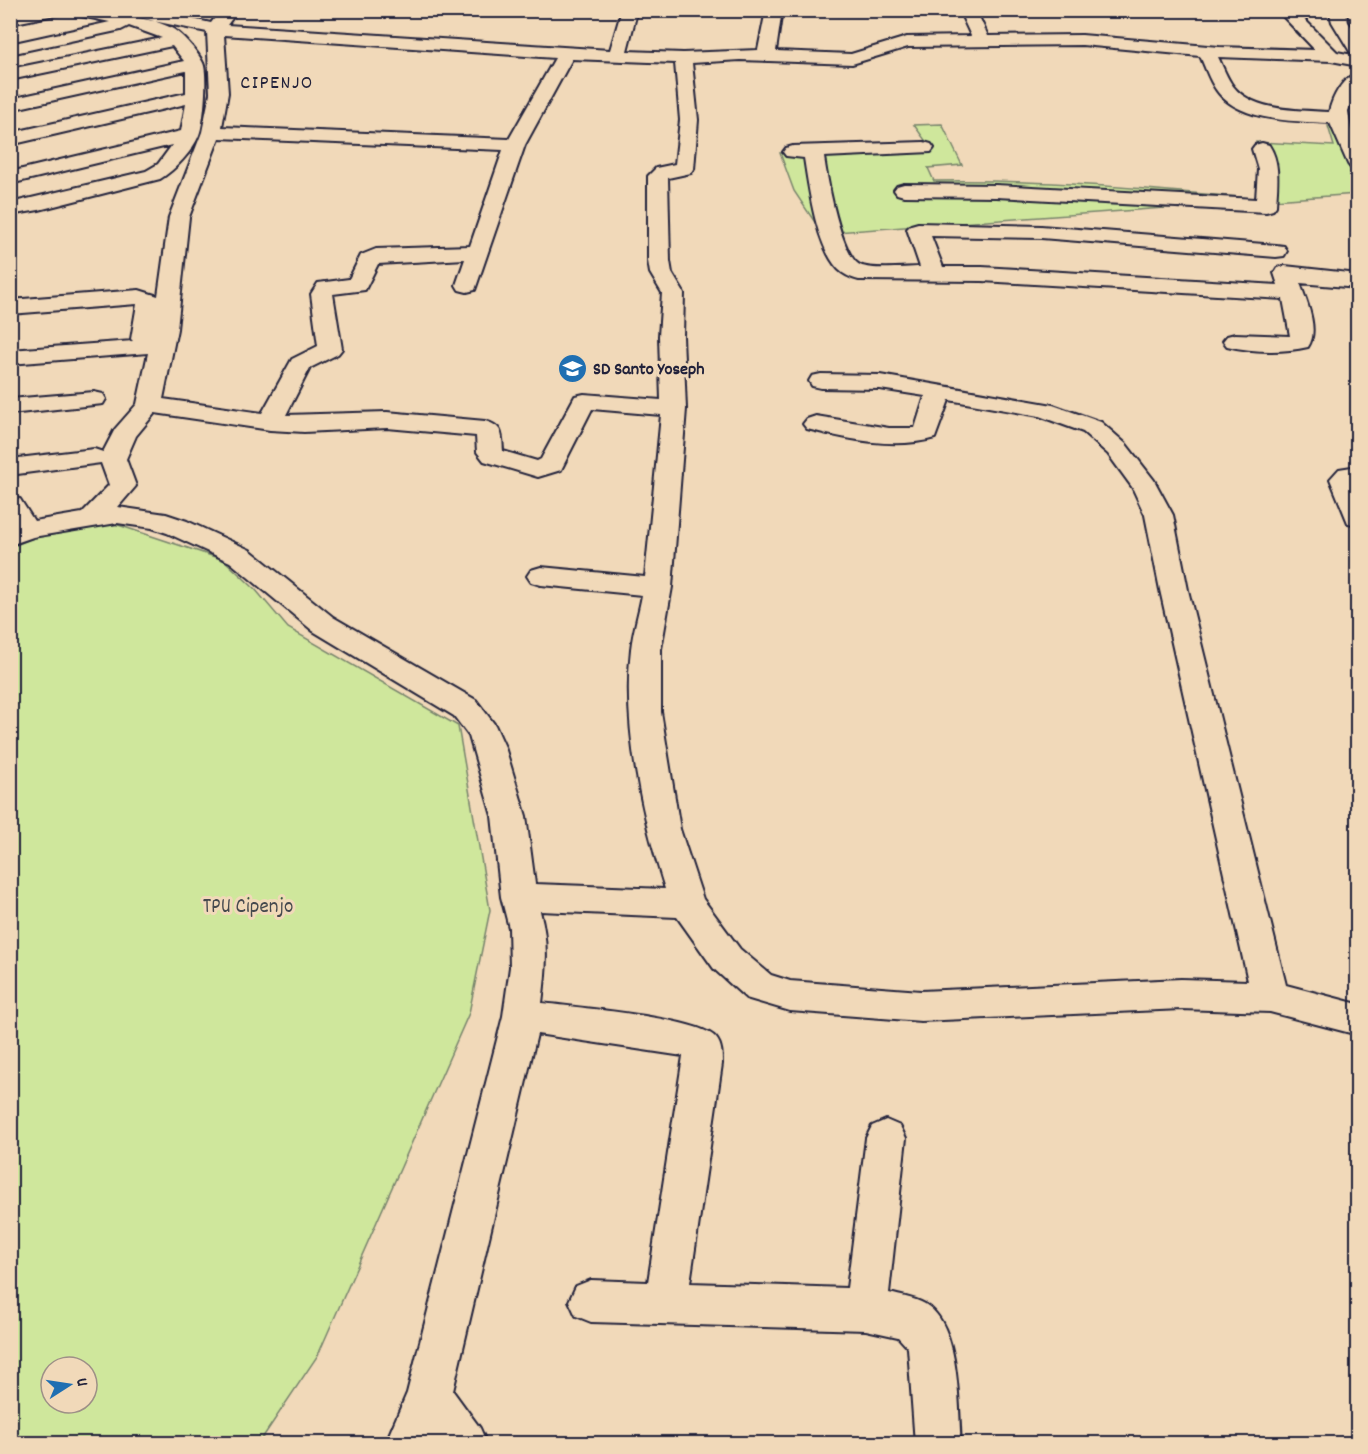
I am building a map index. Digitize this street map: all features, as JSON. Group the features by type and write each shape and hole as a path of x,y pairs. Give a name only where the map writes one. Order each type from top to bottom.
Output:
{"street":[{"path":"10,20 54,10"},
{"path":"77,10 215,29 616,56 683,58 766,56 852,59 907,42 1082,40 1206,51 1330,56 1358,61"},
{"path":"90,520 123,486 113,459 140,404 165,329 179,217 212,132 219,93 215,29 231,10"},
{"path":"766,56 774,10"},
{"path":"967,10 981,40"},
{"path":"1285,10 1330,56"},
{"path":"1336,10 1340,22 1358,50"},
{"path":"10,49 129,16 166,32 176,40 195,64 196,96 190,135 160,172 39,204 10,208"},
{"path":"616,56 628,16"},
{"path":"10,75 176,40"},
{"path":"1206,51 1229,93 1249,106 1265,111 1337,118"},
{"path":"467,285 515,145 566,54"},
{"path":"683,58 689,120 684,169 663,172 658,176 658,261 661,273 673,294 671,336 674,409 658,587 646,649 645,712 663,829 687,904 727,959 759,987 790,996 921,1006 1181,994 1270,997 1358,1020"},
{"path":"10,105 195,64"},
{"path":"1358,78 1341,99 1337,118 1358,164"},
{"path":"10,139 196,96"},
{"path":"212,132 515,145"},
{"path":"10,178 190,135"},
{"path":"791,152 924,148"},
{"path":"888,149 934,274"},
{"path":"1235,341 1281,344 1300,342 1303,338 1289,284 1276,251 1271,217 1266,206 1268,169 1262,149"},
{"path":"813,153 820,193 844,263 859,273 982,274 1289,284 1358,281"},
{"path":"904,190 996,190 1266,206"},
{"path":"918,229 1041,232 1276,251"},
{"path":"270,422 300,364 330,349 322,294 326,288 357,285 369,260 376,256 478,252"},
{"path":"10,307 146,298 149,300 141,348 140,404"},
{"path":"10,357 141,348"},
{"path":"820,381 880,382 1044,410 1092,427 1112,444 1145,486 1159,515 1174,590 1270,997"},
{"path":"816,424 903,437 921,435 926,433 939,391"},
{"path":"10,407 94,399"},
{"path":"140,404 270,422 304,424 387,420 485,429 489,431 490,452 493,456 538,469 552,464 584,402 674,409"},
{"path":"10,467 94,457"},
{"path":"1358,474 1348,475 1343,479 1358,518"},
{"path":"16,524 90,520 117,515 139,517 177,527 211,541 240,556 258,569 271,584 323,624 465,708 484,733 506,804 519,897 526,928 528,967 522,1016 429,1396 408,1443"},
{"path":"542,576 658,587"},
{"path":"519,897 687,904"},
{"path":"522,1016 687,1039 702,1047 703,1064 666,1302"},
{"path":"867,1309 886,1138"},
{"path":"591,1301 867,1309 910,1319 924,1332 930,1348 938,1443"},
{"path":"429,1396 464,1443"}],"green space":[{"path":"942,124 962,165 928,168 934,181 1057,183 1261,199 1263,189 1256,142 1334,146 1328,126 1357,129 1357,194 822,233 794,191 780,153 930,147 914,125"},
{"name":"TPU Cipenjo","path":"88,515 224,560 255,589 288,628 458,726 490,910 469,1013 318,1355 259,1443 11,1444 11,547"}],"place":[{"name":"SD Santo Yoseph","path":"572,368"}],"district":[{"name":"CIPENJO","path":"277,81"}]}
